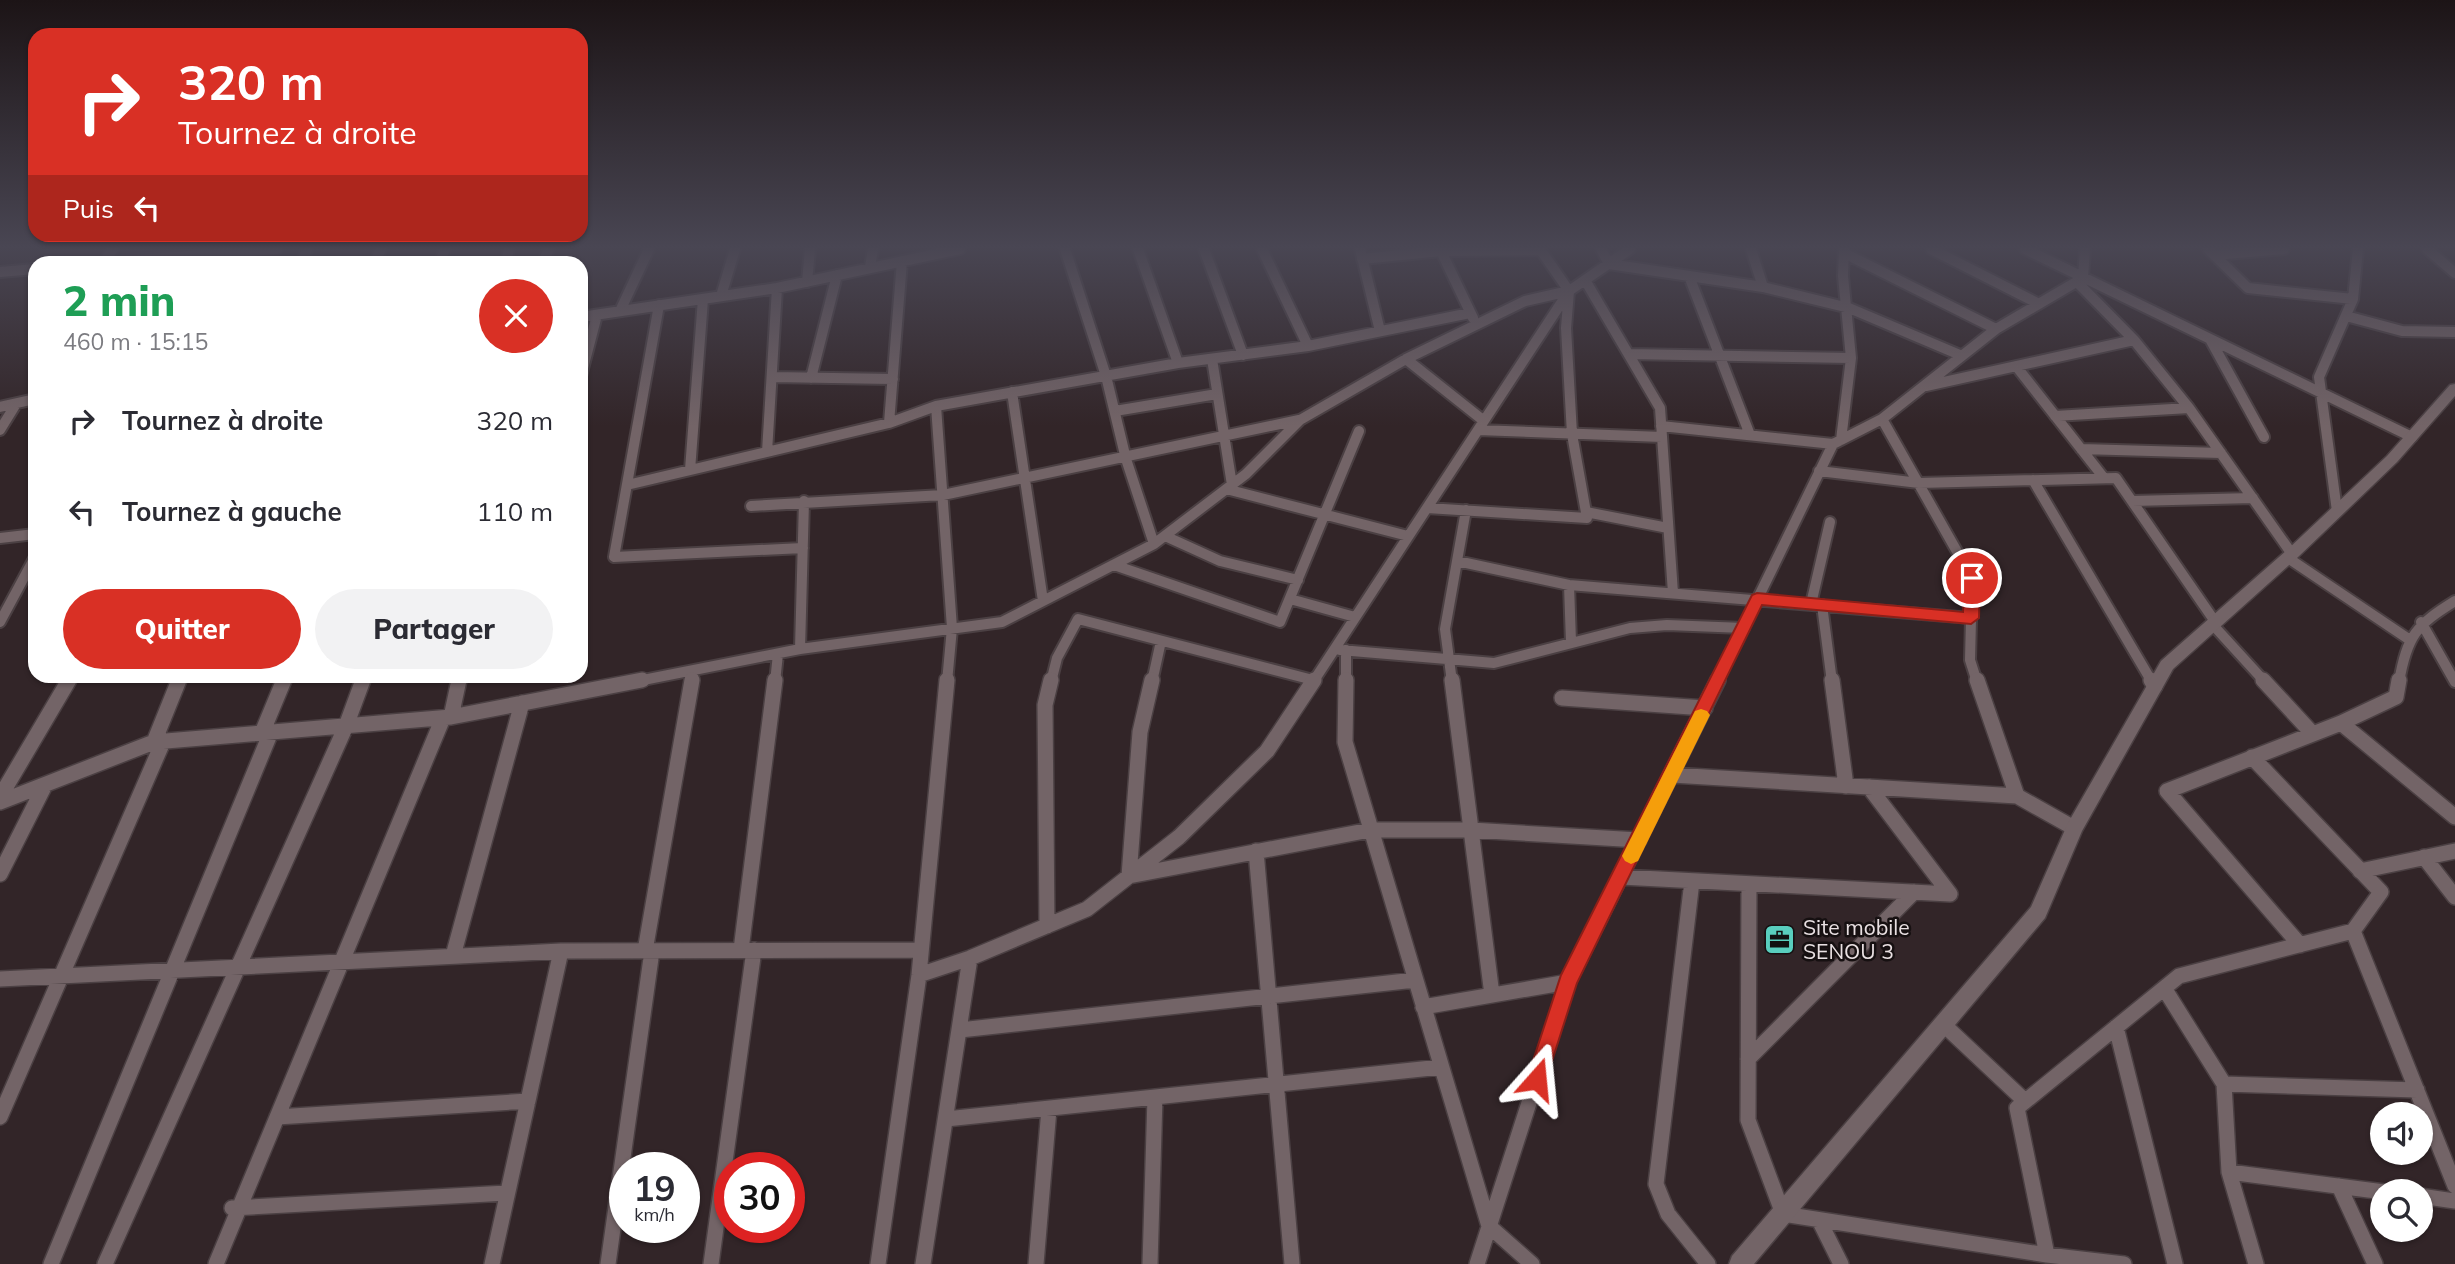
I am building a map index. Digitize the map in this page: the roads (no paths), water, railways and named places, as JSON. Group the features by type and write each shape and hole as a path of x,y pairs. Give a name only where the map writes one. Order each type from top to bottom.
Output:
{"street":[{"path":"588,316 640,308"},
{"path":"658,308 614,557 803,548"},
{"path":"690,470 702,308"},
{"path":"767,452 776,308"},
{"path":"811,378 829,308"},
{"path":"889,423 898,308"},
{"path":"1084,308 1106,376 1126,459 1154,544"},
{"path":"1159,308 1178,363"},
{"path":"1226,308 1243,355"},
{"path":"1290,308 1308,346"},
{"path":"1374,308 1380,331"},
{"path":"1468,308 1473,319"},
{"path":"0,800 158,742 447,718 800,649 1002,622 1154,544 1229,487 1300,420 1473,319 1503,308"},
{"path":"919,975 970,958 1087,909 1179,836 1267,751 1313,680 1340,650 1355,617 1558,308"},
{"path":"1427,508 1587,518 1572,434 1566,328 1568,308"},
{"path":"1602,308 1660,408 1673,593"},
{"path":"1701,308 1750,435"},
{"path":"1845,308 1960,355"},
{"path":"1955,308 1996,329"},
{"path":"1406,359 1481,426 1572,434 1662,431 1837,442 1882,419 1960,355 1996,329 2032,308"},
{"path":"2105,308 2189,408 2253,498 2290,556 2407,638"},
{"path":"2141,308 2412,437"},
{"path":"2337,511 2319,377 2349,308"},
{"path":"1477,1264 1568,982 1705,708 1819,471 1837,442 1851,358 1849,309"},
{"path":"588,349 597,314"},
{"path":"2346,316 2402,331 2455,332"},
{"path":"627,485 889,423 936,406 1178,363 1308,346 1380,331 1473,319"},
{"path":"1920,387 2134,340"},
{"path":"2210,340 2264,437"},
{"path":"1629,354 1851,358"},
{"path":"1212,359 1229,487"},
{"path":"2015,366 2104,478"},
{"path":"772,377 893,379"},
{"path":"1740,1264 2038,912 2074,828 2166,665 2337,511 2412,437 2455,388"},
{"path":"1012,392 1043,601"},
{"path":"1115,411 1217,394"},
{"path":"0,407 28,401"},
{"path":"0,430 16,404"},
{"path":"878,1264 919,975 952,628 936,406"},
{"path":"2055,416 2189,408"},
{"path":"1882,419 1972,578 1970,660 2017,796"},
{"path":"751,506 943,495 1126,459 1300,420"},
{"path":"1114,565 1280,622 1359,432"},
{"path":"2081,449 2221,453"},
{"path":"1819,471 1919,483 2116,478 2214,624 2312,733"},
{"path":"2033,480 2155,686"},
{"path":"1229,487 1408,536"},
{"path":"2132,501 2253,498"},
{"path":"800,649 804,501"},
{"path":"1466,510 1445,629 1492,995"},
{"path":"1586,512 1668,528"},
{"path":"1830,522 1817,605 1846,786"},
{"path":"0,538 28,535"},
{"path":"1165,536 1220,561 1298,580"},
{"path":"1457,561 1570,585 1971,618"},
{"path":"0,622 28,570"},
{"path":"1570,585 1571,642"},
{"path":"1290,599 1355,617"},
{"path":"2300,945 2167,791 2341,723 2396,697 2407,638 2421,622 2455,601"},
{"path":"1047,926 1045,705 1057,658 1078,619 1313,680"},
{"path":"2421,622 2455,682"},
{"path":"1340,650 1494,663 1630,628 1667,625 1744,628"},
{"path":"1129,876 1140,732 1161,641"},
{"path":"1340,650 1345,742 1489,1226 1532,1264"},
{"path":"711,1264 748,950 778,653"},
{"path":"608,1264 649,951 694,670"},
{"path":"0,800 67,683"},
{"path":"0,1117 158,742 178,683"},
{"path":"51,1264 173,970 267,733 284,683"},
{"path":"105,1264 346,726 361,683"},
{"path":"216,1264 235,1208 277,1117 447,718 458,683"},
{"path":"1562,698 1705,708"},
{"path":"453,956 522,704"},
{"path":"2341,723 2455,817"},
{"path":"2047,1255 2017,1108 2179,976 2353,931 2381,892 2252,757"},
{"path":"1672,775 2017,796 2074,828"},
{"path":"0,874 45,785"},
{"path":"1621,877 1950,894 1869,787"},
{"path":"1129,876 1370,830 1471,830 1639,840"},
{"path":"1256,851 1292,1264"},
{"path":"2360,870 2455,851"},
{"path":"2424,858 2455,897"},
{"path":"1692,881 1656,1184 1668,1214 1708,1264"},
{"path":"1749,884 1748,1120 1783,1214"},
{"path":"1748,1059 1913,892"},
{"path":"2353,931 2455,1186"},
{"path":"0,979 561,951 921,950"},
{"path":"492,1264 561,951"},
{"path":"923,1264 970,958"},
{"path":"960,1030 1415,980"},
{"path":"1423,1007 1568,982"},
{"path":"2164,988 2224,1084 2229,1172 2256,1264"},
{"path":"1943,1024 2025,1101"},
{"path":"2116,1027 2175,1264"},
{"path":"946,1119 1441,1067"},
{"path":"2224,1084 2417,1090"},
{"path":"1150,1264 1155,1097"},
{"path":"277,1117 528,1101"},
{"path":"1036,1264 1049,1109"},
{"path":"2229,1172 2370,1190"},
{"path":"2339,1186 2375,1264"},
{"path":"235,1208 507,1193"},
{"path":"2433,1198 2455,1201"},
{"path":"1783,1214 2047,1255 2124,1264"},
{"path":"1819,1220 1841,1264"}],"place":[{"name":"Site mobile SENOU 3","path":"1780,940"}]}
